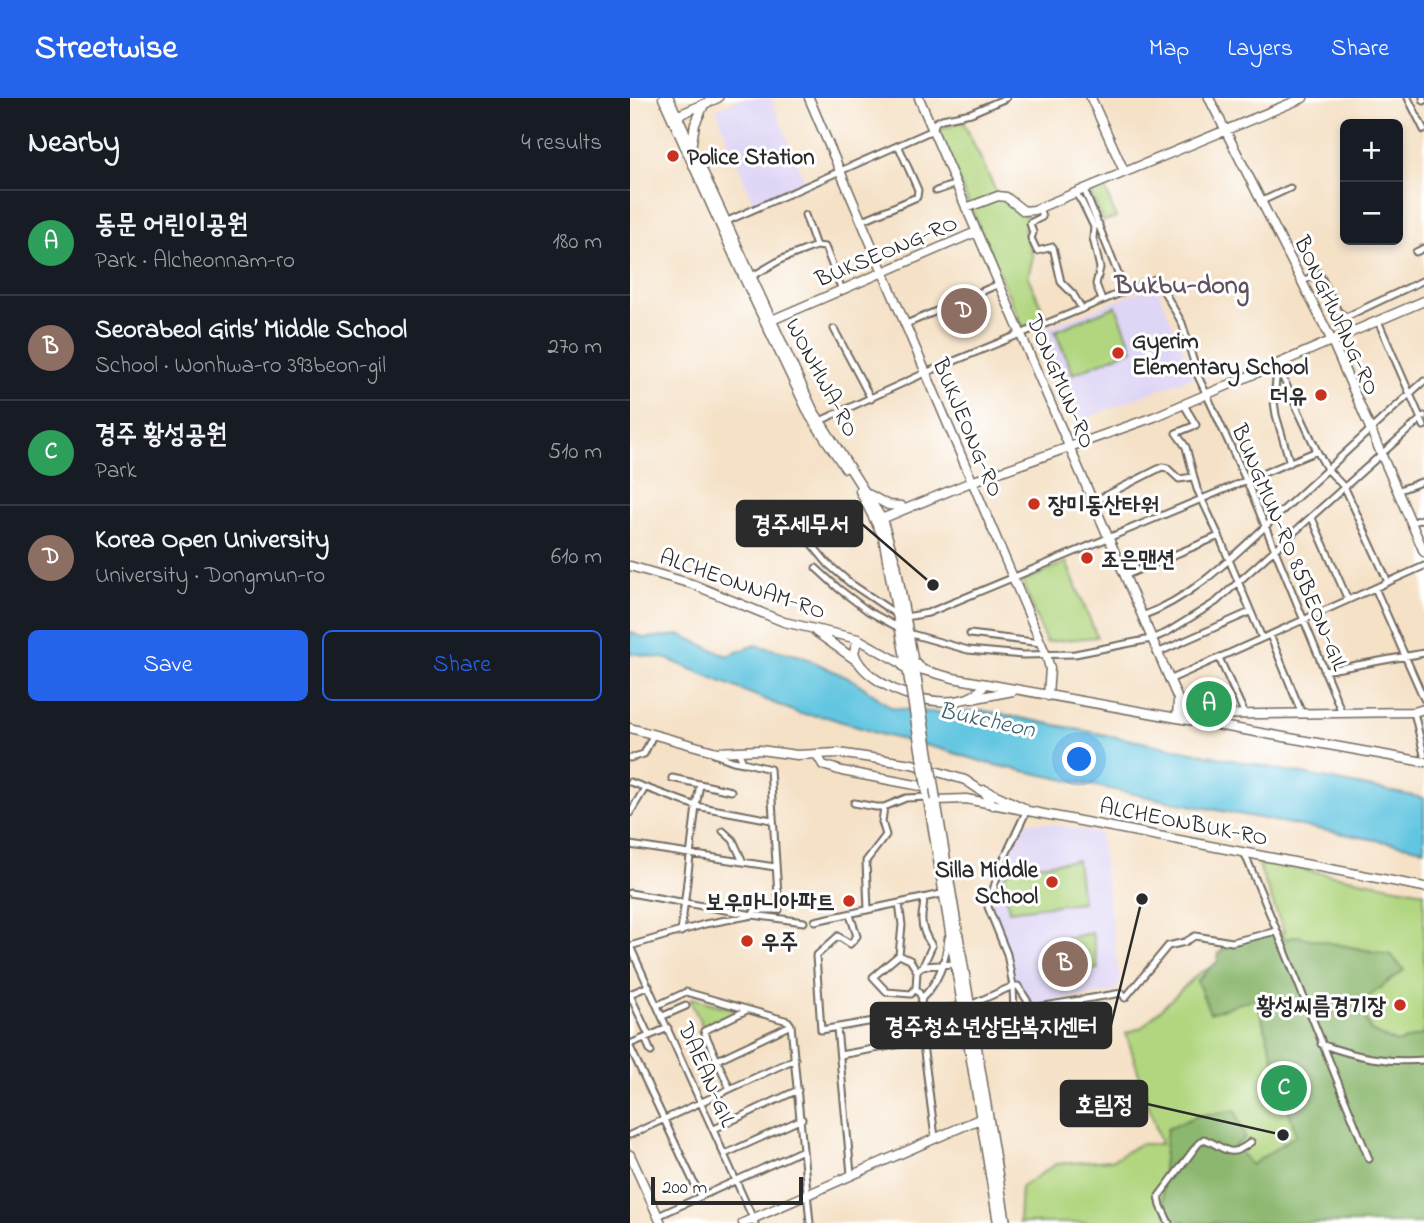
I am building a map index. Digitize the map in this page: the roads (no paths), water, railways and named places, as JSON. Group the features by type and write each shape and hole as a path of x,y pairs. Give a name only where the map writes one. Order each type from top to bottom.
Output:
{"street":[{"name":"WONHWA-RO","path":"663,98 691,148 820,421 868,494 892,548 906,659"},
{"name":"WONHWA-RO","path":"669,98 673,115 773,341 810,416 878,518 902,616"},
{"path":"673,115 704,100 718,98"},
{"name":"BUKJEONG-RO","path":"809,98 1046,655 1050,668 1048,696"},
{"name":"DONGMUN-RO","path":"919,98 1178,699"},
{"path":"725,222 899,147 933,130 936,122 942,119 971,113 1006,98"},
{"path":"1091,98 1124,171"},
{"name":"BONGHWANG-RO","path":"1209,98 1332,341 1424,552"},
{"name":"BUKSEONG-RO","path":"966,208 998,195 1006,197 1024,211 1045,205 1302,98"},
{"path":"1408,98 1424,130"},
{"path":"691,148 695,124 704,100"},
{"path":"861,221 917,197 918,190 899,147"},
{"path":"936,191 956,184"},
{"path":"1262,201 1290,188"},
{"path":"820,421 925,373 1125,290 1084,189"},
{"path":"1073,193 1083,202 1097,226 1093,238 1100,268 1096,284 1102,300"},
{"path":"1045,205 1040,210 1042,217 1030,223 1033,233 1031,238 1037,251 1053,247 1061,282 1073,294 1082,309"},
{"path":"805,215 816,246"},
{"name":"BUKSEONG-RO","path":"772,320 976,232"},
{"path":"751,277 782,259 816,246 825,247 842,290"},
{"path":"1416,252 1424,248"},
{"path":"1303,281 1319,273 1338,311 1346,317 1424,280"},
{"name":"BUNGMUN-RO 85BEON-GIL","path":"1125,290 1155,279 1182,323 1206,395 1247,482 1342,713"},
{"path":"904,325 999,284"},
{"path":"878,518 1184,405 1424,301"},
{"path":"1378,321 1424,426"},
{"path":"835,328 871,398"},
{"path":"1277,365 1327,470 1345,488 1388,582"},
{"path":"1277,365 1275,402 1290,463"},
{"path":"1142,617 1182,597 1229,559 1424,381"},
{"path":"1184,405 1196,425 1175,433 1186,447 1193,477 1262,638"},
{"path":"816,568 868,611 904,631 968,650 1023,655 1075,654 1151,639 1196,617 1238,583 1422,417"},
{"path":"799,529 828,564 850,583 902,616 929,613 1317,451"},
{"path":"1093,502 1147,477 1162,467 1179,479 1193,477"},
{"path":"1397,491 1423,483"},
{"path":"868,494 888,506 901,508"},
{"path":"892,548 891,522 901,508"},
{"path":"1312,518 1348,600"},
{"path":"1411,523 1424,518"},
{"path":"1124,576 1219,536"},
{"name":"ALCHEONNAM-RO","path":"630,566 692,584 768,616 810,629 858,639 906,659"},
{"path":"1169,680 1424,566"},
{"path":"1375,588 1424,699"},
{"path":"1157,653 1250,612"},
{"path":"810,629 886,685 909,696 937,700 965,699 1017,690"},
{"path":"970,634 1041,643"},
{"path":"1270,635 1302,714"},
{"path":"858,639 854,652 858,662"},
{"path":"1324,671 1424,653"},
{"path":"1219,658 1244,712"},
{"path":"906,659 915,675 932,799 966,1005 1006,1223"},
{"path":"906,659 915,675 926,787 932,799"},
{"path":"915,675 985,684 1424,762"},
{"path":"965,699 977,694 985,684"},
{"path":"1177,718 1178,699"},
{"path":"1178,699 1185,713 1196,715 1244,712 1415,712 1424,709"},
{"path":"1216,725 1244,712"},
{"path":"1415,712 1424,754"},
{"path":"1261,733 1252,727 1252,718 1273,713"},
{"path":"630,728 708,750 833,754 912,764 965,780 1041,814"},
{"path":"630,758 644,754 653,735"},
{"path":"630,946 705,924 752,915 755,910 779,910 770,769 720,757 708,750"},
{"path":"753,750 751,760 758,766"},
{"path":"738,751 740,758 747,763"},
{"path":"785,753 879,779 926,787"},
{"path":"827,766 833,754"},
{"path":"817,755 827,766"},
{"path":"672,778 731,791"},
{"path":"630,782 696,806 772,820"},
{"path":"681,932 701,784"},
{"path":"630,813 645,788"},
{"path":"969,800 976,798 978,788"},
{"path":"978,788 993,805"},
{"path":"854,803 884,807 906,798 932,799"},
{"name":"ALCHEONBUK-RO","path":"932,799 969,800 1424,887"},
{"path":"868,911 866,861 886,835 882,822 884,807"},
{"path":"1014,1012 1013,986 1007,954 988,907 1000,867 1026,812"},
{"path":"723,831 733,840 743,862"},
{"path":"630,845 775,867"},
{"path":"1244,852 1369,1159"},
{"path":"630,893 804,922"},
{"path":"816,921 948,893"},
{"path":"948,893 949,927 955,964 972,1018 998,1223"},
{"path":"917,971 923,966 932,946 924,934 921,918 925,905 923,898"},
{"path":"898,903 902,925 900,955 873,977 887,992 911,995 916,988 917,971 910,960 900,955"},
{"path":"850,915 857,936 850,944 838,936 816,956 821,1030 966,1005 1013,986 1018,986 1032,1008"},
{"path":"935,1137 919,1014 922,998 930,990 943,964 949,927"},
{"path":"972,1018 1122,993 1125,998 1168,946 1185,942 1195,936 1232,942 1277,931"},
{"name":"DAEAN-GIL","path":"630,946 754,1221"},
{"path":"923,966 955,964"},
{"path":"649,986 630,995 652,1052"},
{"path":"916,988 922,998"},
{"path":"658,1005 686,992 788,1021 791,1025 810,1223"},
{"path":"663,1016 686,1006"},
{"name":"DAEAN-GIL","path":"717,1059 704,1031 748,1009"},
{"path":"730,1089 717,1059 791,1025"},
{"path":"668,1028 630,1046 700,1196"},
{"path":"838,1028 851,1174"},
{"path":"840,1055 923,1040"},
{"path":"1321,1044 1369,1059 1403,1062 1424,1060"},
{"path":"630,1135 795,1059"},
{"path":"714,1129 798,1090"},
{"path":"743,1223 754,1221 851,1174 985,1117"},
{"path":"725,1154 802,1119"},
{"path":"1169,1223 1159,1196 1198,1144 1204,1139 1227,1153 1239,1151 1251,1142"},
{"path":"630,1155 633,1168 659,1219 700,1196 803,1150"}],"water":[{"name":"Bukcheon","path":"630,632 644,638 681,635 727,656 755,645 801,656 855,681 892,708 938,713 985,711 1424,798 1424,849 990,764 827,717 800,714 667,659 630,653"}],"place":[{"name":"Police Station","path":"673,156"},
{"name":"Korea Open University","path":"964,311"},
{"name":"Gyerim Elementary School","path":"1118,353"},
{"name":"더유","path":"1321,395"},
{"name":"장미동산타워","path":"1034,504"},
{"name":"조은맨션","path":"1087,558"},
{"name":"경주세무서","path":"933,585"},
{"name":"동문 어린이공원","path":"1209,704"},
{"name":"Silla Middle School","path":"1052,882"},
{"name":"경주청소년상담복지센터","path":"1142,899"},
{"name":"보우마니아파트","path":"849,901"},
{"name":"우주","path":"747,941"},
{"name":"Seorabeol Girls’ Middle School","path":"1065,964"},
{"name":"황성씨름경기장","path":"1400,1005"},
{"name":"경주 황성공원","path":"1284,1088"},
{"name":"호림정","path":"1283,1135"}],"district":[{"name":"Bukbu-dong","path":"1182,284"}]}
